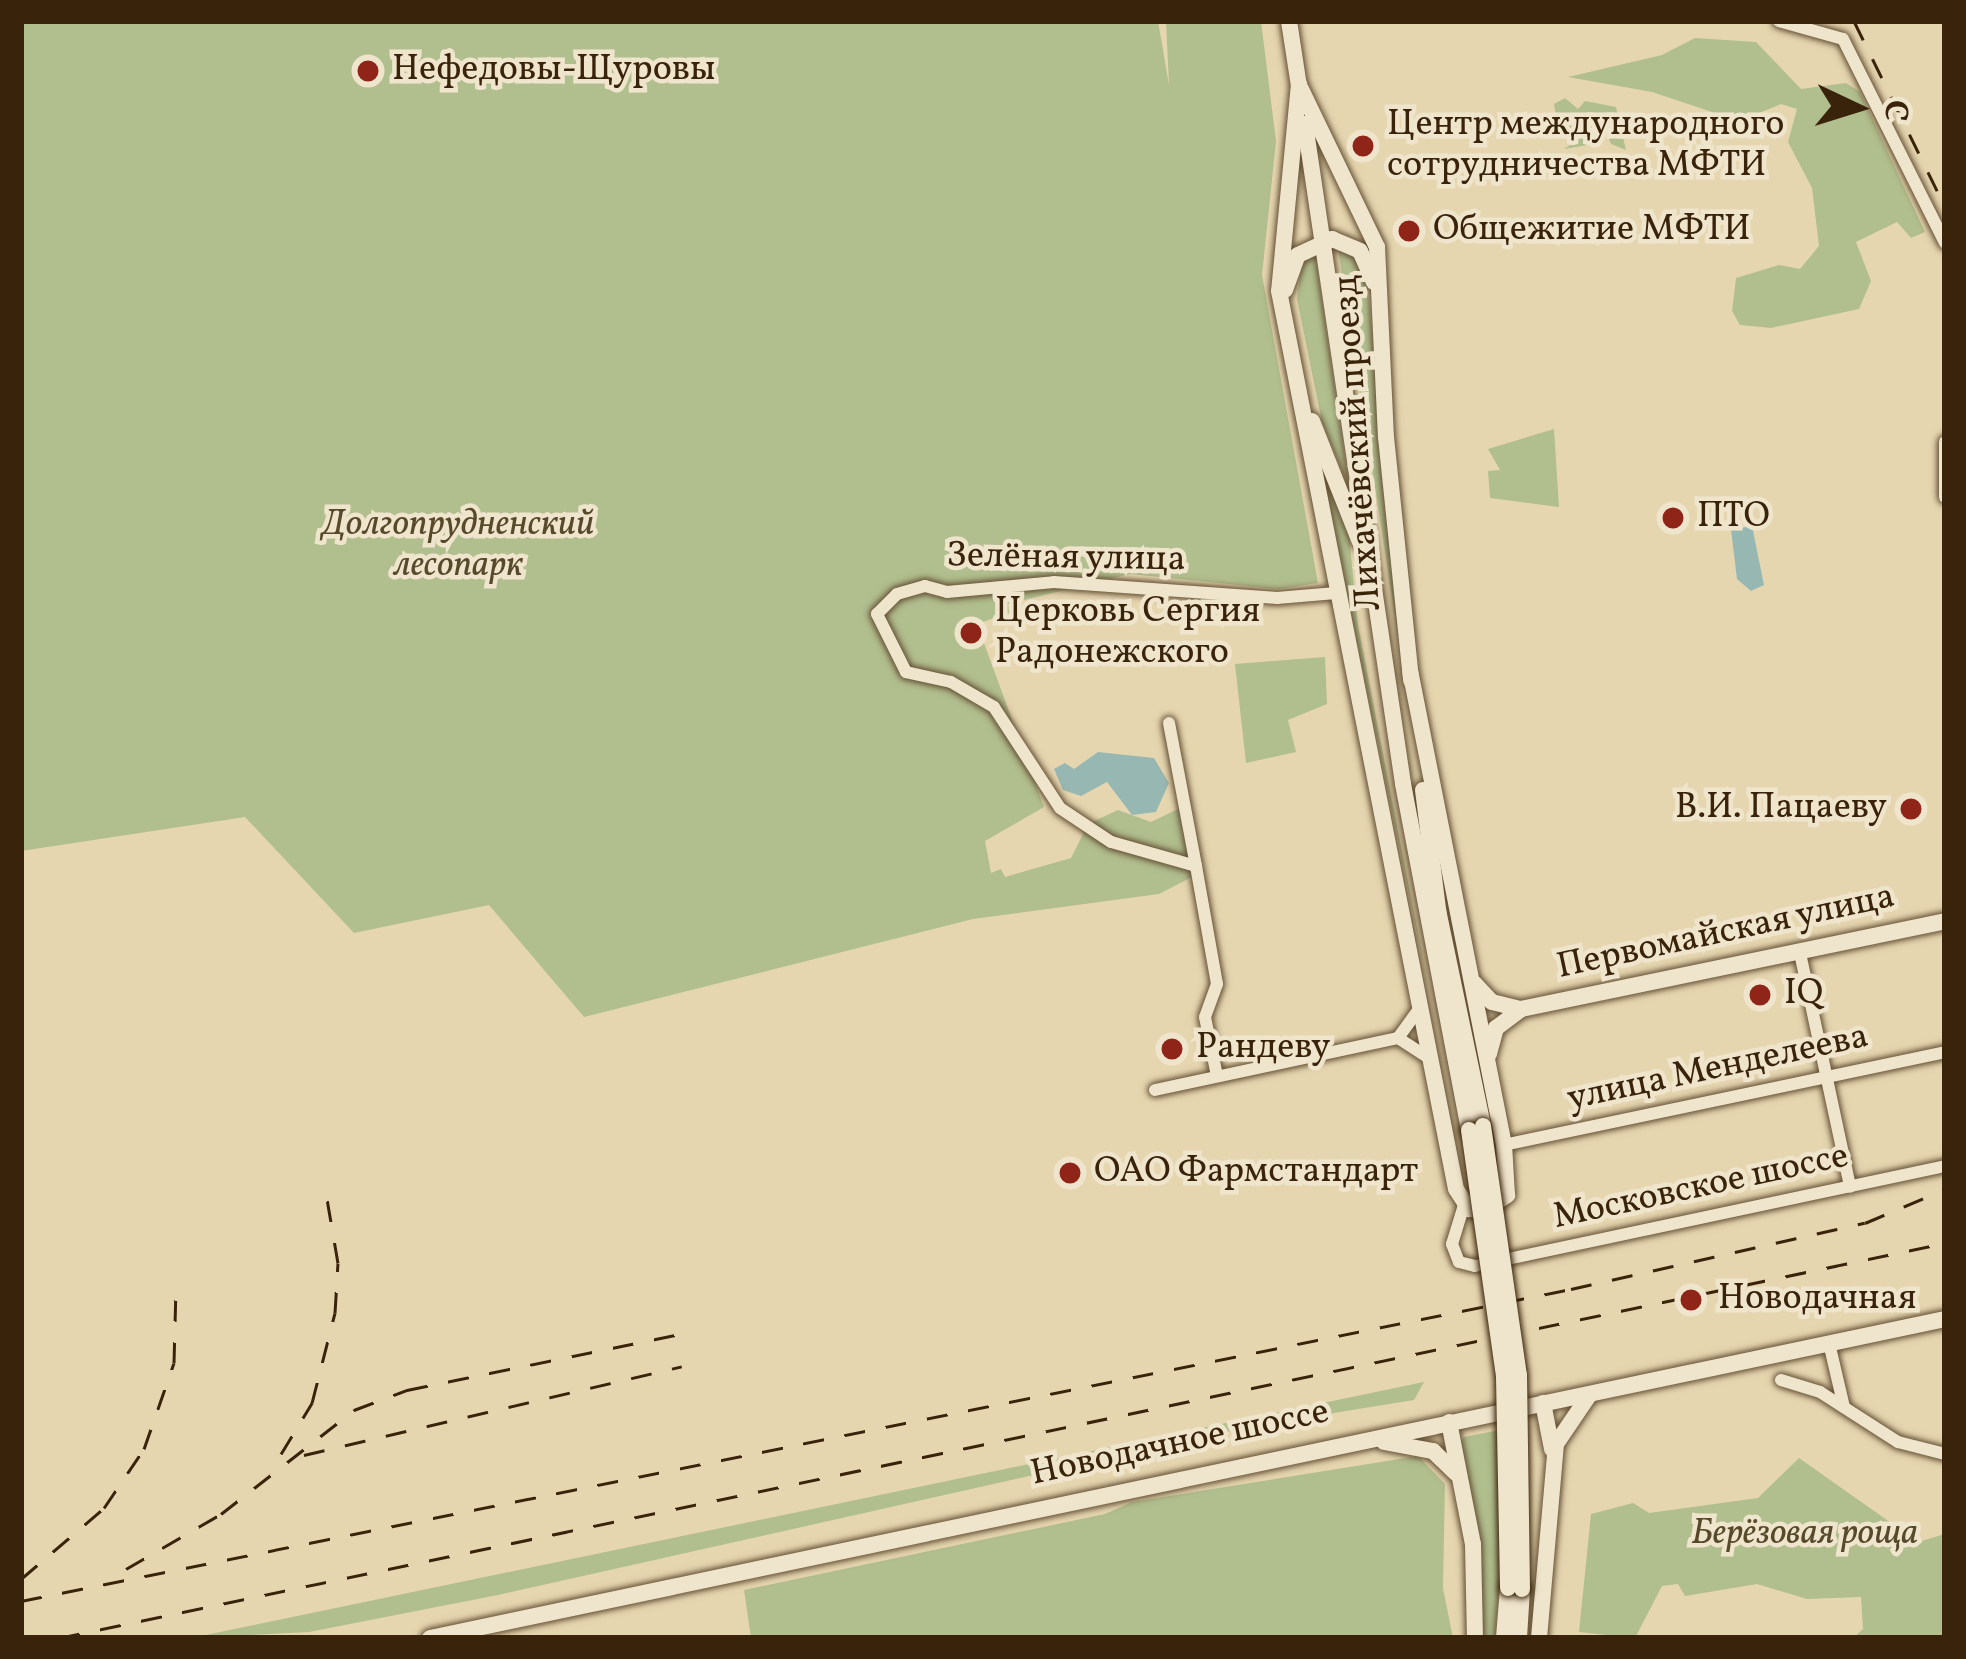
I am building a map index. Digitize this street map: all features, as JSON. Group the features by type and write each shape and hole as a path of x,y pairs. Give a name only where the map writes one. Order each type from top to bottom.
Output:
{"main road":[{"name":"Лихачёвский проезд","path":"1289,21 1384,650 1453,978 1489,1067 1504,1145 1507,1195 1493,1208 1465,1205"},
{"name":"Лихачёвский проезд","path":"1299,84 1295,167 1277,263 1300,393"},
{"name":"Лихачёвский проезд","path":"1299,84 1336,173 1372,232 1382,312 1386,437 1439,916"},
{"path":"1282,306 1291,266 1322,240 1360,251 1382,312"},
{"path":"1300,393 1375,586"},
{"path":"1300,393 1336,593 1465,1205"},
{"name":"Лихачёвский проезд","path":"1384,650 1453,978"},
{"name":"Лихачёвский проезд","path":"1410,672 1453,978"},
{"name":"Первомайская улица","path":"1521,1009 1945,921"},
{"path":"1453,978 1492,1003 1521,1009"},
{"path":"1453,978 1519,1376 1515,1589 1519,1638"},
{"path":"1489,1067 1491,1037 1521,1009"},
{"name":"Новодачное шоссе","path":"430,1638 1945,1319"},
{"path":"1539,1638 1553,1463 1563,1427 1591,1394"},
{"path":"1543,1403 1553,1463"},
{"path":"1449,1422 1473,1544 1475,1638"},
{"path":"1359,1441 1419,1445 1456,1473"},
{"path":"1504,1638 1515,1589"}],"street":[{"path":"1779,21 1843,39 1945,243"},
{"path":"1945,442 1945,496"},
{"name":"Зелёная улица","path":"1196,866 1111,842 1060,808 994,707 951,682 906,672 877,614 897,594 925,586 947,592 1054,582 1277,598 1336,593"},
{"path":"1169,723 1217,984 1204,1017 1217,1076"},
{"path":"1800,952 1850,1186"},
{"path":"1155,1090 1398,1038 1423,1002"},
{"path":"1398,1038 1433,1061"},
{"name":"улица Менделеева","path":"1504,1145 1945,1052"},
{"name":"Московское шоссе","path":"1465,1205 1452,1244 1459,1262 1470,1266 1945,1166"},
{"path":"1829,1343 1844,1407"},
{"path":"1780,1380 1844,1407 1898,1442 1945,1454"}],"green space":[{"name":"Долгопрудненский лесопарк","path":"21,21 1158,21 1169,85 1166,21 1261,21 1276,141 1262,275 1318,583 1278,589 1130,574 1008,604 1009,613 977,624 1044,807 985,841 991,873 1001,869 1005,877 1071,858 1088,824 1118,810 1151,822 1180,808 1194,876 1159,894 973,919 584,1017 489,905 354,933 245,817 21,851"},
{"path":"1695,38 1756,42 1801,89 1846,83 1860,92 1925,232 1911,238 1897,222 1856,242 1871,281 1859,309 1771,328 1740,325 1732,311 1736,278 1779,265 1800,269 1819,246 1812,188 1788,142 1797,109 1781,104 1739,121 1652,92 1568,77 1662,55"},
{"path":"1565,98 1578,109 1585,101 1616,107 1626,150 1611,144 1605,130 1594,133 1594,144 1564,149 1579,139 1574,123 1570,135 1559,133 1554,104"},
{"path":"1338,248 1357,259 1367,280 1405,681"},
{"path":"1315,252 1349,487 1322,422 1297,299 1301,266"},
{"path":"1554,429 1559,507 1490,498 1488,471 1500,470 1488,449"},
{"path":"1317,448 1348,525 1358,625 1430,996"},
{"path":"1325,657 1327,704 1288,720 1296,752 1246,763 1235,664"},
{"path":"1424,1382 1414,1400 1253,1426 498,1595 309,1632 191,1638"},
{"path":"1500,1430 1495,1638 1482,1638 1480,1535 1458,1446 1464,1437"},
{"path":"1418,1456 1445,1484 1443,1588 1453,1638 751,1638 744,1590 1105,1514 1132,1502"},
{"name":"Берёзовая роща","path":"1799,1458 1918,1542 1945,1534 1945,1638 1853,1638 1863,1629 1861,1597 1807,1599 1757,1584 1685,1596 1678,1584 1662,1586 1635,1638 1579,1632 1591,1514 1633,1503 1649,1513 1758,1498"}],"water":[{"path":"1752,526 1764,585 1751,591 1737,579 1731,530"},
{"path":"1098,752 1154,758 1169,783 1156,812 1132,815 1107,782 1081,796 1063,790 1054,769 1065,763 1074,769"}],"railway":[{"path":"1854,21 1945,207"},
{"path":"281,1454 312,1403 335,1313 338,1263 324,1181"},
{"path":"21,1601 1571,1289 1865,1223 1945,1189"},
{"path":"59,1638 1945,1243"},
{"path":"21,1579 104,1508 144,1449 174,1363 176,1286"},
{"path":"126,1569 221,1514 354,1410 407,1390 681,1334"},
{"path":"304,1455 682,1366"}],"place":[{"name":"Нефедовы-Щуровы","path":"368,71"},
{"name":"Центр международного сотрудничества МФТИ","path":"1363,146"},
{"name":"Общежитие МФТИ","path":"1409,231"},
{"name":"ПТО","path":"1673,518"},
{"name":"Церковь Сергия Радонежского","path":"971,633"},
{"name":"В.И. Пацаеву","path":"1911,809"},
{"name":"IQ","path":"1760,995"},
{"name":"Рандеву","path":"1172,1049"},
{"name":"ОАО Фармстандарт","path":"1070,1173"},
{"name":"Новодачная","path":"1691,1300"}]}
